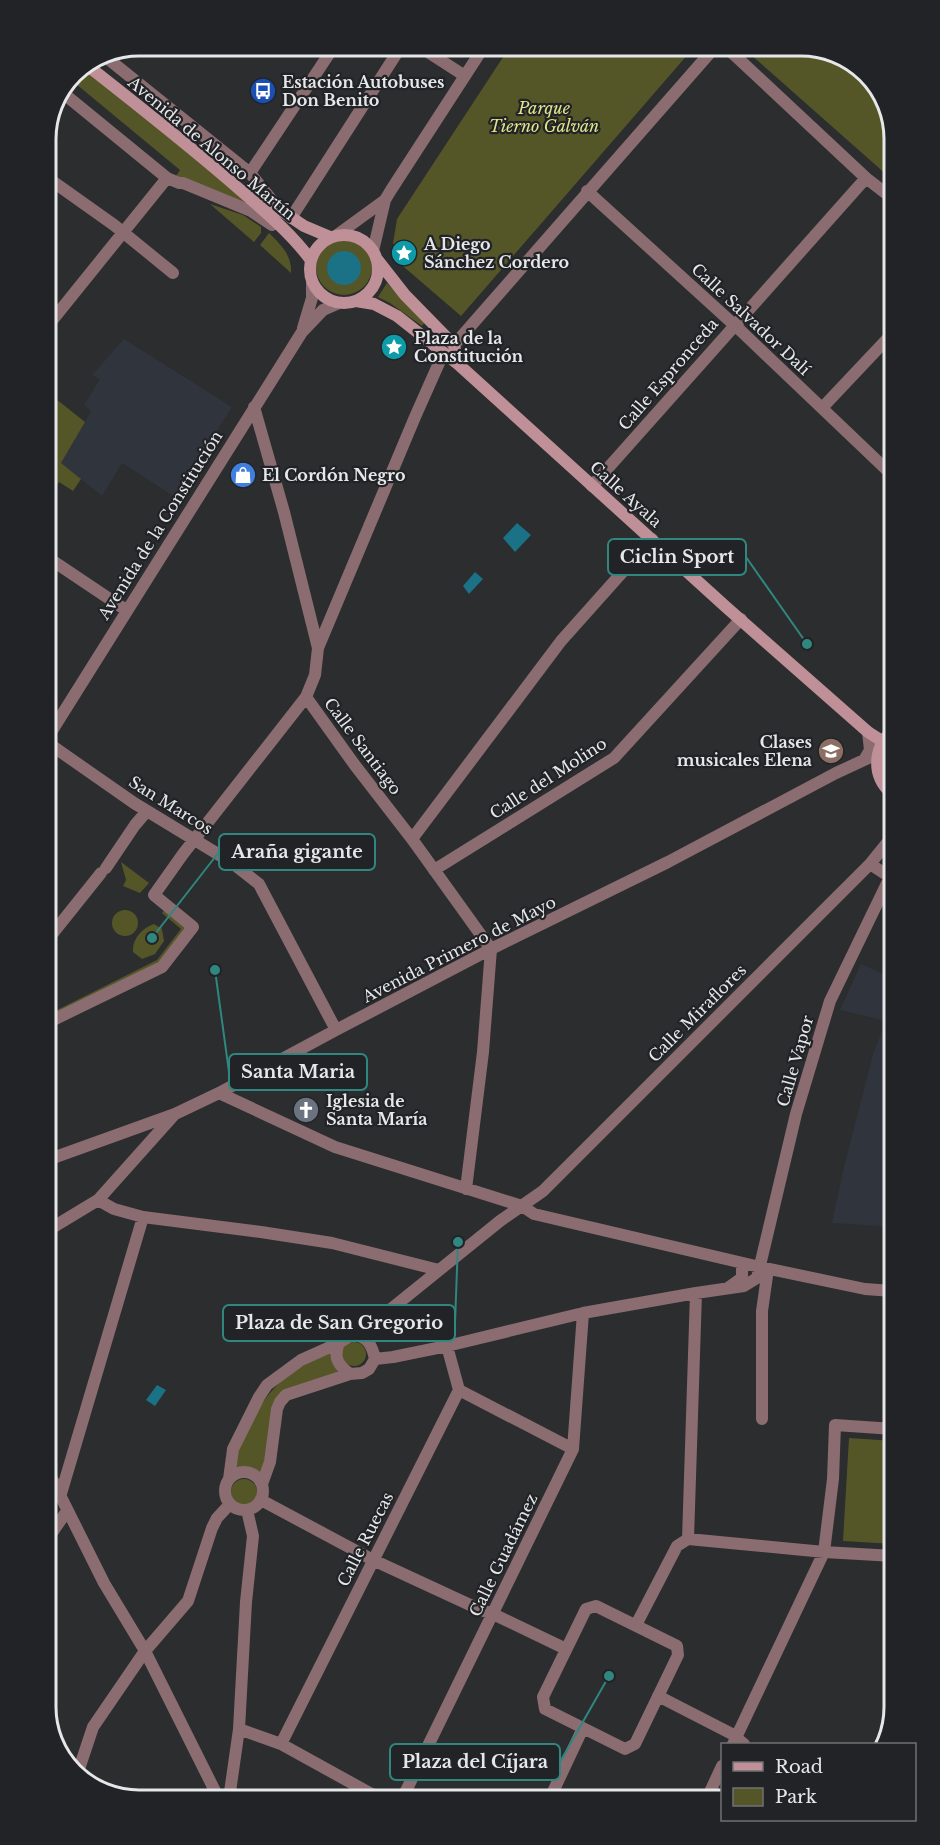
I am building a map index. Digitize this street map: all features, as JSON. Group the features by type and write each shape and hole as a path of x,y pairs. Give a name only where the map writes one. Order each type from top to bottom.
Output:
{"main road":[{"name":"Avenida de Alonso Martín","path":"92,69 276,214 306,254"},
{"name":"Avenida de Alonso Martín","path":"276,214 334,236"},
{"path":"374,254 378,268 377,278 365,296 356,301 339,303 328,299 318,292 312,282 306,254 314,250 321,242 334,236 357,237 366,243 405,295 454,345 458,364"},
{"name":"Calle Ayala","path":"356,301 374,304 397,316 458,364 741,620 868,732 882,741"},
{"path":"882,741 877,754 877,771 884,785"}],"street":[{"path":"250,173 328,56"},
{"path":"291,218 395,56"},
{"path":"434,56 465,76"},
{"path":"374,254 385,200 478,56"},
{"path":"454,345 707,56"},
{"path":"736,56 866,178 884,192"},
{"name":"Avenida de Alonso Martín","path":"111,61 250,173 276,214"},
{"path":"67,97 167,178 262,217 306,254"},
{"path":"56,316 167,178"},
{"name":"Calle Espronceda","path":"592,486 866,178"},
{"path":"56,184 123,232 173,273"},
{"name":"Calle Salvador Dalí","path":"587,191 884,463"},
{"path":"334,236 385,200"},
{"name":"Avenida de la Constitución","path":"302,332 312,298 312,282"},
{"name":"Avenida de la Constitución","path":"56,724 302,332 323,310 339,303"},
{"path":"822,408 884,342"},
{"path":"318,648 443,354"},
{"name":"Calle Santiago","path":"254,407 284,512 318,648 315,675 306,697 491,949"},
{"path":"236,436 261,432"},
{"path":"412,839 561,641 652,539"},
{"path":"56,562 126,610"},
{"name":"Calle del Molino","path":"434,870 614,758 741,620"},
{"path":"56,1019 162,967 193,927 154,896 194,839 306,697"},
{"path":"864,760 870,750 868,732"},
{"name":"San Marcos","path":"56,748 147,811 231,862 259,884 336,1030"},
{"name":"Avenida Primero de Mayo","path":"56,1157 175,1114 219,1093 491,949 668,862 877,754"},
{"path":"56,929 147,811"},
{"name":"Calle Miraflores","path":"357,1335 500,1221 543,1191 870,864 884,847"},
{"path":"870,864 884,872"},
{"name":"Calle Vapor","path":"762,1419 764,1268 796,1114 830,1000 884,890"},
{"path":"466,1190 483,1053 491,949"},
{"path":"237,1084 239,1102"},
{"path":"219,1093 334,1147 522,1206 534,1214 764,1268 865,1289 884,1290"},
{"path":"56,1225 98,1200 175,1114"},
{"path":"498,1199 502,1207 500,1221"},
{"path":"98,1200 114,1209 143,1218 332,1243 439,1270"},
{"path":"60,1497 143,1218"},
{"path":"727,1288 742,1278 742,1263"},
{"path":"230,1789 239,1729 246,1602 255,1505 263,1495 262,1484 270,1462 277,1409 286,1395 350,1374 362,1373 372,1364 393,1357 583,1313 750,1284 764,1268"},
{"path":"688,1539 696,1293"},
{"name":"Calle Guadámez","path":"407,1789 573,1449 583,1313"},
{"path":"230,1479 233,1449 267,1385 301,1360 357,1335 371,1344 372,1364"},
{"path":"339,1343 336,1352 337,1360 340,1367 350,1374"},
{"path":"447,1346 459,1390 573,1449"},
{"name":"Calle Ruecas","path":"281,1744 459,1390"},
{"path":"738,1743 824,1552 833,1479 835,1425 884,1428"},
{"path":"262,1484 258,1478 247,1472 234,1474 225,1488 226,1499 237,1509 255,1505 566,1649"},
{"path":"56,1488 104,1583 145,1652 214,1789"},
{"path":"80,1765 93,1727 145,1652 188,1601 212,1528 217,1518 230,1504"},
{"path":"56,1527 67,1511"},
{"path":"636,1625 677,1546 688,1539 884,1555"},
{"path":"596,1606 636,1625 677,1646 678,1655 635,1744 625,1749 544,1708 543,1697 586,1609 596,1606"},
{"path":"658,1696 732,1734 738,1743"},
{"path":"554,1790 584,1728"},
{"path":"239,1729 281,1744 363,1789"},
{"path":"711,1790 721,1770"}],"shaded area":[{"path":"124,339 232,407 175,497 122,463 102,496 61,463 91,411 84,405 100,379 92,375"},
{"path":"861,964 884,974 884,1021 840,1010"},
{"path":"884,1026 884,1226 832,1223 843,1171 873,1054"}],"green space":[{"name":"Parque Tierno Galván","path":"504,56 686,56 461,316 404,267 393,243 397,219"},
{"path":"752,56 818,57 848,69 856,76 873,97 883,122 884,172"},
{"path":"92,69 245,200 243,202 176,176 180,170 76,84"},
{"path":"210,204 243,215 261,227 261,233 254,242"},
{"path":"269,233 288,256 291,273 260,245"},
{"path":"338,239 350,239 360,243 368,251 372,267 368,283 360,291 350,295 338,295 328,291 320,283 316,273 316,261 320,251 328,243"},
{"path":"387,283 425,322 422,326 378,297"},
{"path":"56,399 85,422 61,463 81,479 73,491 59,482 56,486"},
{"path":"121,862 149,883 140,893 123,886 126,880"},
{"path":"165,909 189,928 162,965 56,1017 56,1010 157,960 181,929 162,913"},
{"path":"125,910 134,914 138,923 134,932 125,936 116,932 112,923 116,914"},
{"path":"154,924 162,929 164,941 155,954 142,959 133,952 134,943 142,931"},
{"path":"354,1342 359,1343 365,1349 365,1359 359,1365 354,1366 349,1365 343,1359 342,1354 343,1349 349,1343"},
{"path":"332,1352 333,1364 340,1374 278,1397 263,1478 249,1469 233,1470 250,1423 268,1395 292,1373 309,1362"},
{"path":"849,1438 884,1440 884,1543 843,1541"},
{"path":"244,1479 253,1483 257,1492 253,1501 244,1505 235,1501 231,1492 235,1483"}],"water":[{"path":"344,251 356,256 361,268 356,280 344,285 332,280 327,268 332,256"},
{"path":"517,523 531,535 515,552 503,538"},
{"path":"475,572 483,579 469,594 463,586"},
{"path":"157,1385 166,1390 155,1406 146,1400"}],"place":[{"name":"Estación Autobuses Don Benito","path":"263,91"},
{"name":"A Diego Sánchez Cordero","path":"404,253"},
{"name":"Plaza de la Constitución","path":"394,347"},
{"name":"El Cordón Negro","path":"243,475"},
{"name":"Ciclin Sport","path":"807,644"},
{"name":"Clases musicales Elena","path":"831,751"},
{"name":"Araña gigante","path":"152,938"},
{"name":"Santa Maria","path":"215,970"},
{"name":"Iglesia de Santa María","path":"306,1110"},
{"name":"Plaza de San Gregorio","path":"458,1242"},
{"name":"Plaza del Cíjara","path":"609,1676"}]}
